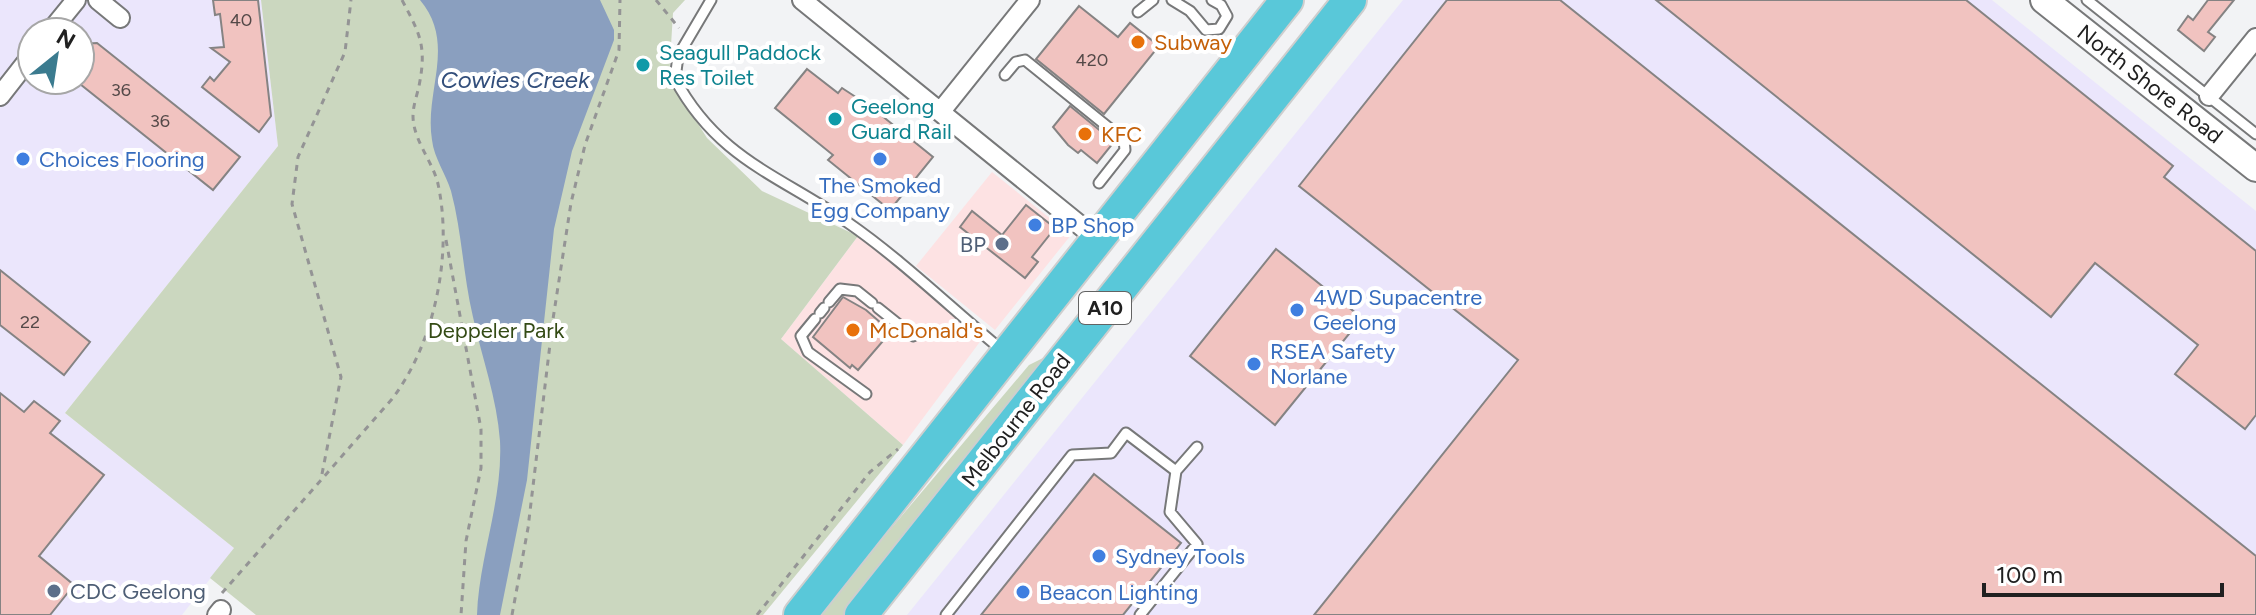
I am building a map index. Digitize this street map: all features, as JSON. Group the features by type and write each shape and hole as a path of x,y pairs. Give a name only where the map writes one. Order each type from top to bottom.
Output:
{"highway":[{"name":"A10","path":"800,615 1287,0"},
{"name":"Melbourne Road","path":"861,615 1350,0"},
{"path":"930,454 981,415 1037,349 1060,341 1075,346"}],"main road":[{"name":"North Shore Road","path":"2044,0 2256,168"}],"street":[{"path":"63,16 76,0"},
{"path":"98,0 120,18"},
{"path":"802,0 1097,239"},
{"path":"941,111 1030,0"},
{"path":"2209,96 2256,38"},
{"path":"0,96 16,76"}],"lane":[{"path":"711,0 678,56 675,79 697,114 719,137 784,187 849,223 1006,354"},
{"path":"1144,0 1138,12 1153,0"},
{"path":"1172,0 1190,11 1206,30 1219,29 1227,16 1221,5 1212,0"},
{"name":"North Shore Road","path":"2087,0 2256,134"},
{"path":"1005,75 1016,62 1025,60 1124,140 1125,150 1099,183"},
{"path":"866,394 808,352 801,336 840,289 857,291 913,336"},
{"path":"946,615 1072,455 1111,453 1126,433 1176,471"},
{"path":"1140,615 1197,544 1170,512 1176,471 1197,447"}],"path":[{"path":"321,477 341,377 292,204 298,157 345,52 351,0"},
{"path":"402,0 421,34 424,59 413,117 438,181 481,429 481,468 466,541 461,615"},
{"path":"512,615 528,528 571,203 585,145 619,50 620,0"},
{"path":"656,0 687,37"},
{"path":"219,606 321,477 410,375 440,277 446,237"},
{"path":"757,615 870,472 898,449"}],"shaded area":[{"path":"0,0 261,0 278,146 65,413 234,548 182,615 0,615"},
{"path":"1403,0 1992,0 2256,211 2256,615 907,615"},
{"path":"992,172 1071,235 995,330 916,266"},
{"path":"858,236 982,339 903,445 781,339"}],"green space":[{"name":"Deppeler Park","path":"261,0 685,0 673,13 669,78 707,138 762,191 858,236 781,339 903,445 763,615 256,615 210,578 234,548 65,413 278,146"},
{"path":"1053,353 845,615 818,615 1029,365"}],"water":[{"name":"Cowies Creek","path":"420,0 600,0 614,30 614,40 572,151 554,229 527,480 500,615 477,615 498,485 500,441 493,394 470,301 455,206 433,147 431,122 438,51 431,17"}],"building":[{"path":"213,0 258,0 271,116 259,132 202,87 210,77 214,81 230,62 211,48 224,47 220,14 215,15"},
{"path":"1447,0 1560,0 2256,556 2256,615 1314,615 1518,360 1299,186"},
{"path":"1656,0 1966,0 2173,166 2164,177 2256,251 2256,415 2245,429 2175,374 2198,345 2095,263 2051,317"},
{"path":"2208,0 2234,0 2208,32 2215,37 2204,51 2178,30 2188,16 2193,20"},
{"path":"1079,6 1118,37 1130,23 1159,46 1104,114 1036,59"},
{"path":"96,43 240,157 213,190 95,96"},
{"path":"807,69 838,93 842,88 871,107 933,157 890,210 828,160 833,155 775,108"},
{"name":"KFC","path":"1070,106 1114,142 1097,163 1081,150 1078,153 1068,145 1053,127"},
{"path":"1026,205 1055,228 1032,257 1038,262 1025,278 960,227 972,211 1002,235"},
{"path":"1276,249 1362,318 1275,425 1190,356"},
{"path":"0,270 90,342 64,375 0,325"},
{"name":"McDonald's","path":"843,297 866,310 888,329 889,334 858,370 852,365 850,368 813,337"},
{"path":"0,393 24,412 34,401 60,421 50,433 104,475 39,556 74,585 50,615 0,615"},
{"name":"Sydney Tools","path":"1094,474 1181,543 1123,615 981,615"}],"place":[{"name":"Subway","path":"1138,42"},
{"name":"Seagull Paddock Res Toilet","path":"643,65"},
{"name":"Geelong Guard Rail","path":"835,119"},
{"name":"KFC","path":"1085,134"},
{"name":"Choices Flooring","path":"23,159"},
{"name":"The Smoked Egg Company","path":"880,159"},
{"name":"BP Shop","path":"1035,225"},
{"name":"BP","path":"1002,244"},
{"name":"4WD Supacentre Geelong","path":"1297,310"},
{"name":"McDonald's","path":"853,330"},
{"name":"RSEA Safety Norlane","path":"1254,364"},
{"name":"Sydney Tools","path":"1099,556"},
{"name":"CDC Geelong","path":"54,591"},
{"name":"Beacon Lighting","path":"1023,592"}]}
